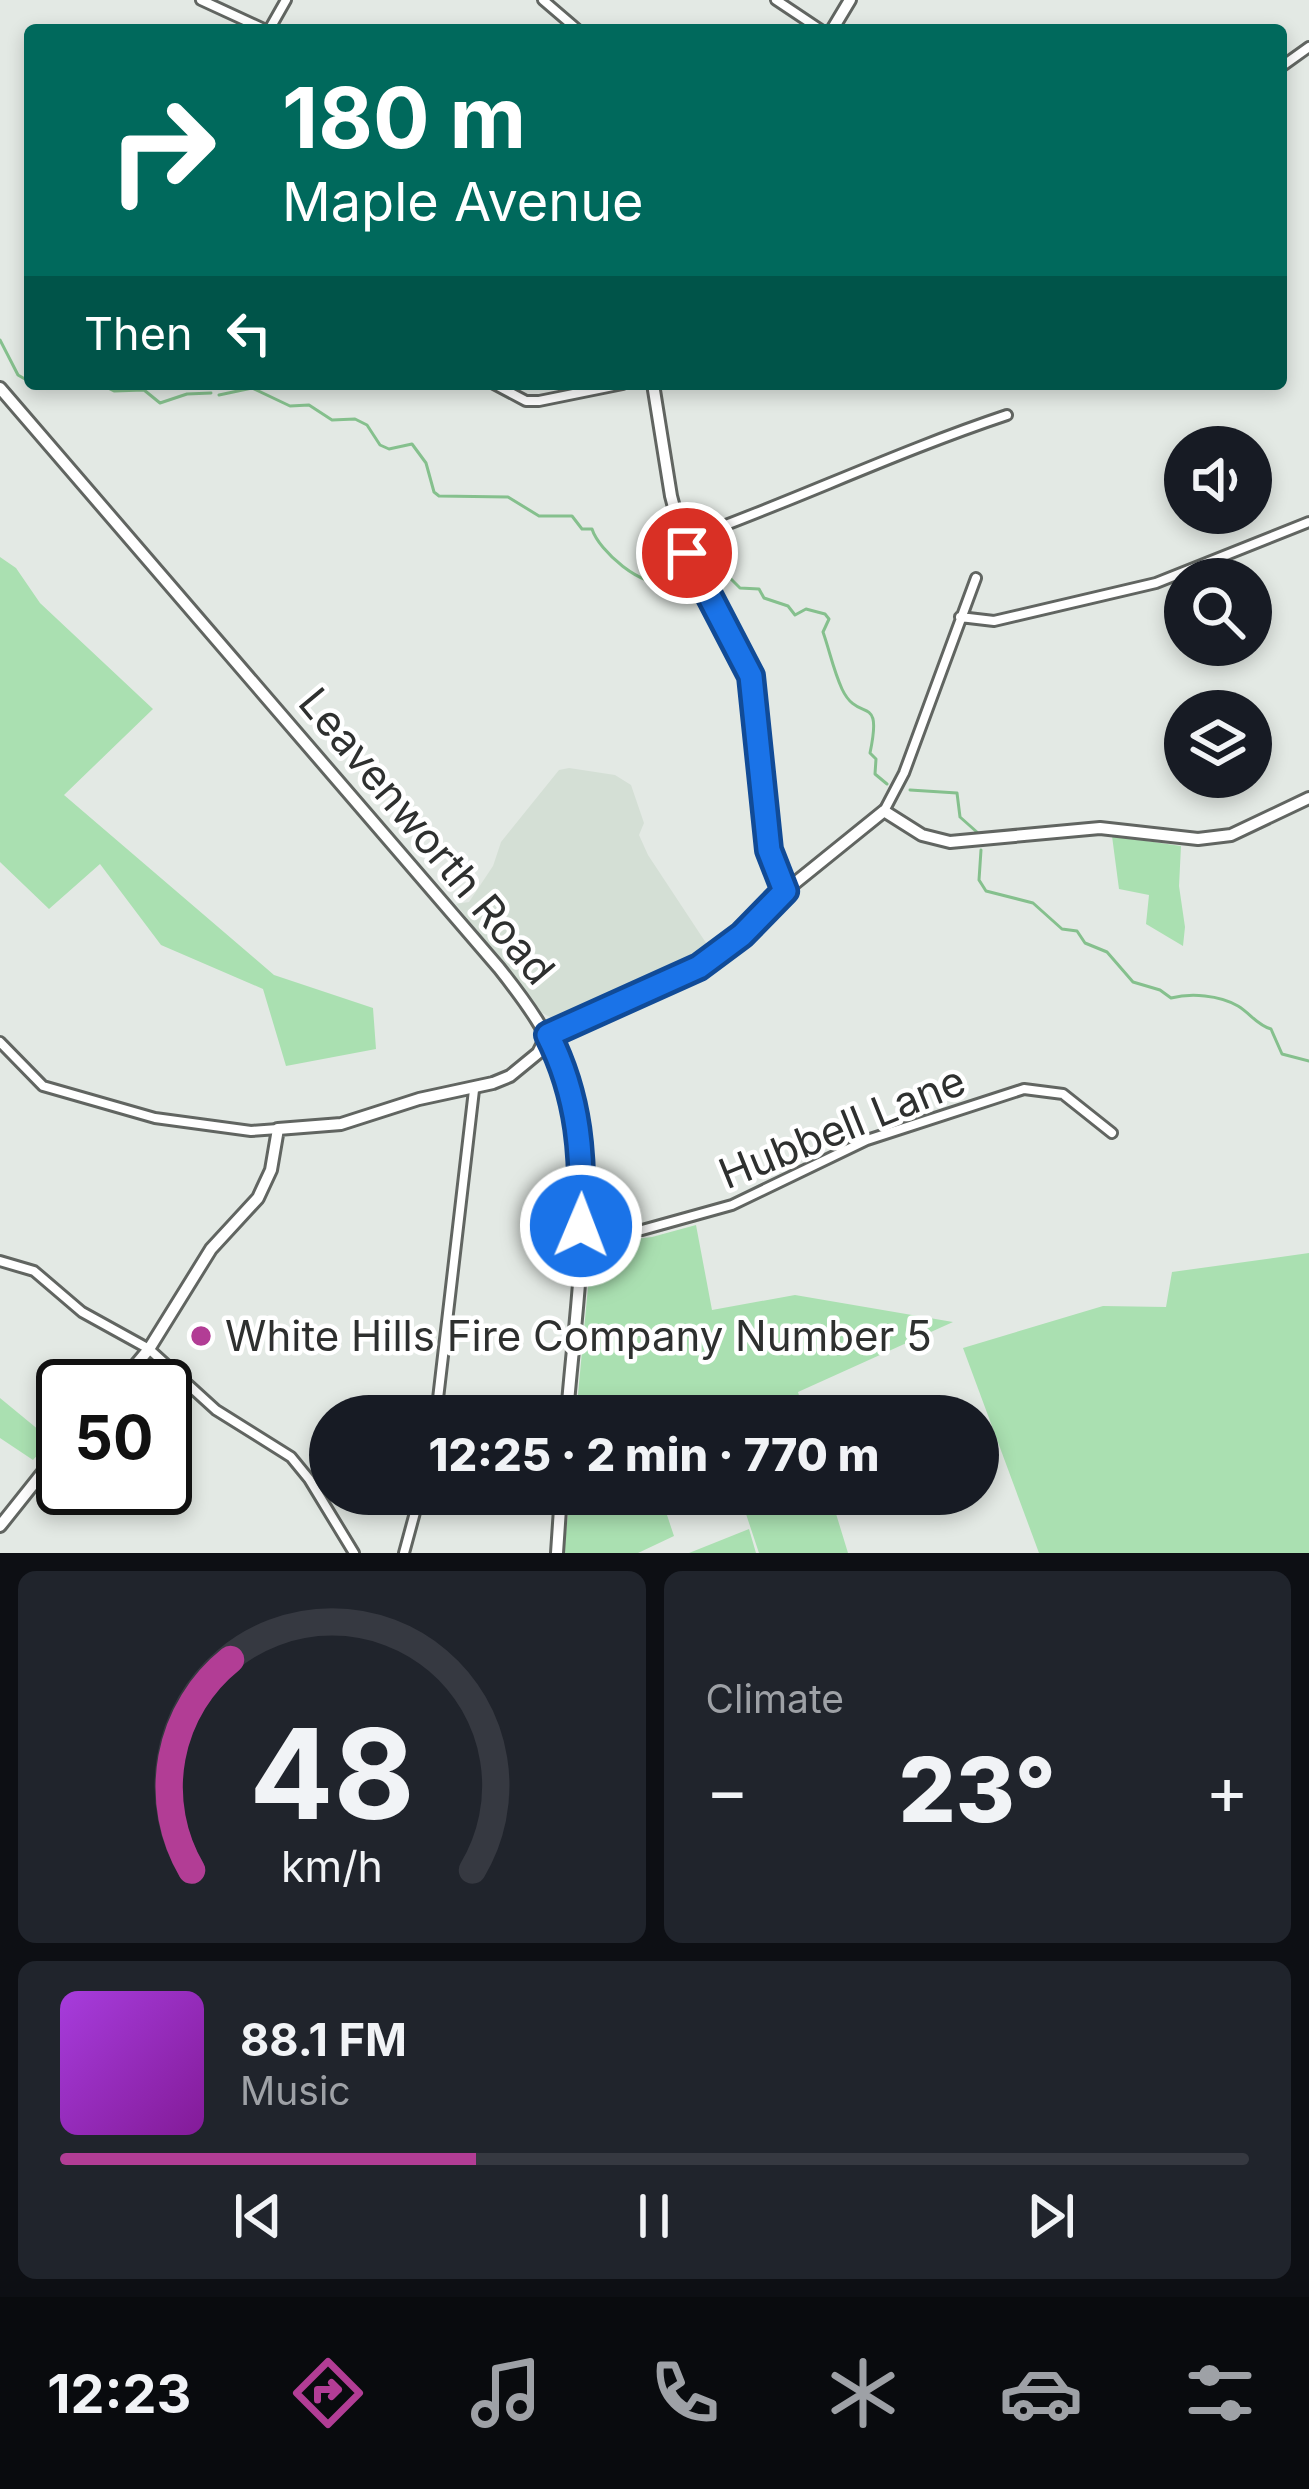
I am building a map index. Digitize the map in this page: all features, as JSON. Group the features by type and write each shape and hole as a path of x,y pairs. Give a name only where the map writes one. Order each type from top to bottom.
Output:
{"main road":[{"name":"Leavenworth Road","path":"0,388 499,968 548,1035 567,1079 582,1145 569,1395"},
{"path":"654,390 683,541 751,676 769,850 785,891"},
{"path":"140,1359 211,1249 258,1198 272,1170 278,1130 341,1124 419,1099 474,1090 510,1076 538,1053 548,1035 699,967 884,811 922,835 950,842 1100,828 1198,839 1231,835 1309,797"},
{"path":"0,1526 36,1481"},
{"path":"557,1553 560,1515"}],"street":[{"path":"201,0 254,24"},
{"path":"543,0 571,24"},
{"path":"776,0 811,24"},
{"path":"505,390 526,401 539,401 593,390"},
{"path":"683,541 863,467 1007,416"},
{"path":"960,616 994,621 1156,583 1309,522"},
{"path":"884,811 904,773 976,578"},
{"path":"0,1042 43,1086 155,1118 251,1131 278,1130"},
{"name":"Hubbell Lane","path":"581,1226 642,1230 732,1205 824,1157 1024,1089 1063,1094 1112,1133"},
{"path":"438,1395 474,1090"},
{"path":"0,1261 34,1270 82,1312 148,1349 216,1409 291,1456 354,1553"},
{"path":"404,1553 414,1515"}],"shaded area":[{"path":"559,770 615,775 631,785 644,823 639,835 648,855 712,952 581,1015 554,1019 540,1012 456,904 469,902 493,866 501,842"}],"green space":[{"path":"0,557 16,568 40,603 153,709 64,795 274,975 373,1008 376,1049 286,1066 263,989 161,945 100,864 49,909 0,862"},
{"path":"1112,836 1181,846 1183,946 1146,924 1149,895 1119,889"},
{"path":"696,1225 712,1310 795,1295 953,1322 799,1395 578,1395 592,1244 652,1237"},
{"path":"1309,1253 1309,1553 1039,1553 999,1445 999,1395 980,1395 963,1348 1103,1306 1166,1307 1172,1272"},
{"path":"0,1398 36,1428 36,1457 33,1460 0,1438"},
{"path":"568,1515 667,1515 674,1536 638,1553 564,1553"},
{"path":"746,1515 836,1515 848,1553 759,1553"},
{"path":"749,1529 756,1553 689,1553"}],"waterway":[{"path":"0,340 24,378"},
{"path":"112,390 144,390"},
{"path":"144,390 160,403 187,394 211,393"},
{"path":"219,395 243,390"},
{"path":"256,390 290,406 309,405 332,420 355,419 389,449 412,444 426,463 439,496 508,497 539,516 572,516 582,529 592,529 612,557 635,574 658,583 687,574"},
{"path":"704,568 726,574 740,588 759,589 764,598 788,606 795,615 806,609 825,614 829,619 823,632 836,674 849,700 871,715 870,753 876,759 875,774 887,784"},
{"path":"910,790 957,793 960,817 978,833"},
{"path":"981,850 979,880 986,891 1033,903 1062,929 1077,931 1085,943 1107,952 1133,982 1171,998 1205,996 1238,1006 1271,1029 1282,1054 1309,1061"}],"place":[{"name":"White Hills Fire Company Number 5","path":"201,1336"}],"route":[{"path":"581,1226 578,1117 548,1035 699,967 742,935 785,891 769,850 751,676 687,553"}]}
